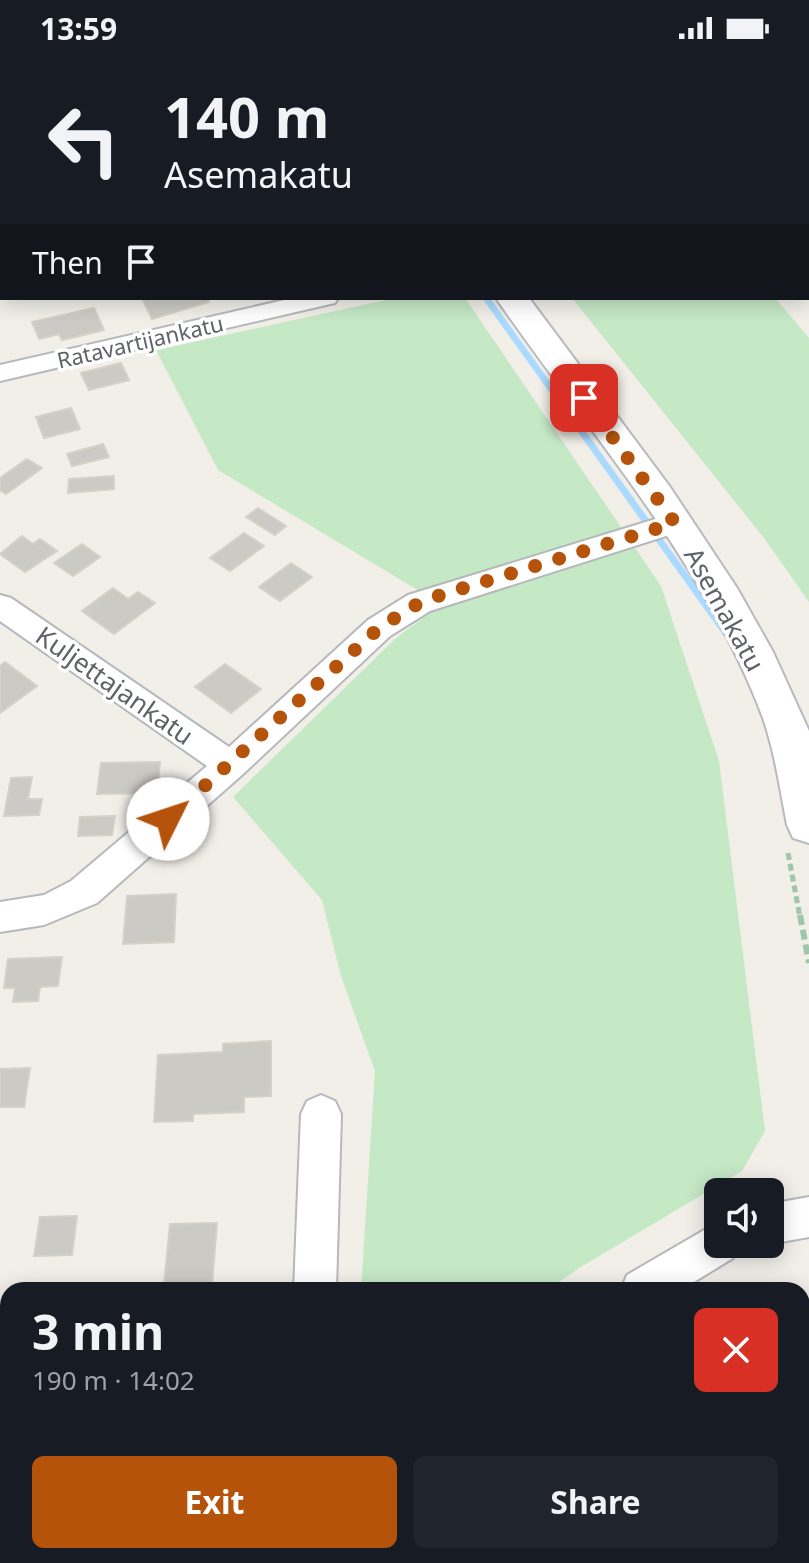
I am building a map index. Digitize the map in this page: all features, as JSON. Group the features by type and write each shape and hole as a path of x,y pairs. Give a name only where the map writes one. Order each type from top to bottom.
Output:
{"street":[{"name":"Ratavartijankatu","path":"0,373 317,300"},
{"name":"Asemakatu","path":"513,300 714,580 779,707 792,744 797,832"},
{"path":"0,917 20,917 57,908 84,892 231,765 379,628 419,603 675,523"},
{"name":"Kuljettajankatu","path":"0,606 231,765"},
{"path":"315,1282 321,1114"},
{"path":"784,1221 809,1217"},
{"path":"655,1282 704,1252"}],"path":[{"path":"797,832 809,963"}],"green space":[{"path":"386,300 466,300 661,586 719,761 765,1131 742,1171 730,1178 704,1178 704,1194 559,1282 362,1282 375,1071 341,976 322,900 233,797 395,639 441,604 218,470 156,350"},
{"path":"574,300 777,300 809,338 809,602 764,538"}],"building":[{"path":"143,300 209,302 152,319"},
{"path":"94,308 104,330 62,340 59,334 39,339 32,322"},
{"path":"121,363 129,380 89,390 81,373"},
{"path":"71,408 80,429 44,438 36,417"},
{"path":"103,444 109,457 72,466 67,454"},
{"path":"27,459 42,468 6,494 0,490 0,478"},
{"path":"114,476 114,489 68,493 69,479"},
{"path":"258,508 286,526 275,535 246,517"},
{"path":"244,533 264,546 230,571 210,558"},
{"path":"22,536 33,544 40,539 57,551 25,572 0,554"},
{"path":"82,544 100,557 73,576 54,563"},
{"path":"291,563 312,577 280,601 259,587"},
{"path":"113,588 128,599 138,592 155,603 114,634 82,611"},
{"path":"5,662 37,686 0,713 0,666"},
{"path":"225,664 261,689 231,713 195,687"},
{"path":"160,762 157,793 97,794 101,763"},
{"path":"32,777 28,799 42,799 39,815 4,816 11,778"},
{"path":"115,816 112,835 78,836 80,817"},
{"path":"176,894 174,942 123,944 127,896"},
{"path":"62,957 58,986 40,987 38,1001 13,1002 15,988 4,988 8,959"},
{"path":"271,1041 271,1096 244,1097 244,1112 193,1114 193,1121 154,1122 158,1055 223,1052 223,1044"},
{"path":"30,1068 24,1107 0,1107 0,1069"},
{"path":"77,1216 72,1255 34,1256 40,1217"},
{"path":"217,1223 212,1282 164,1282 170,1224"}],"waterway":[{"path":"487,300 726,633"}],"route":[{"path":"168,819 379,628 419,603 462,587 675,523 584,398"}]}
